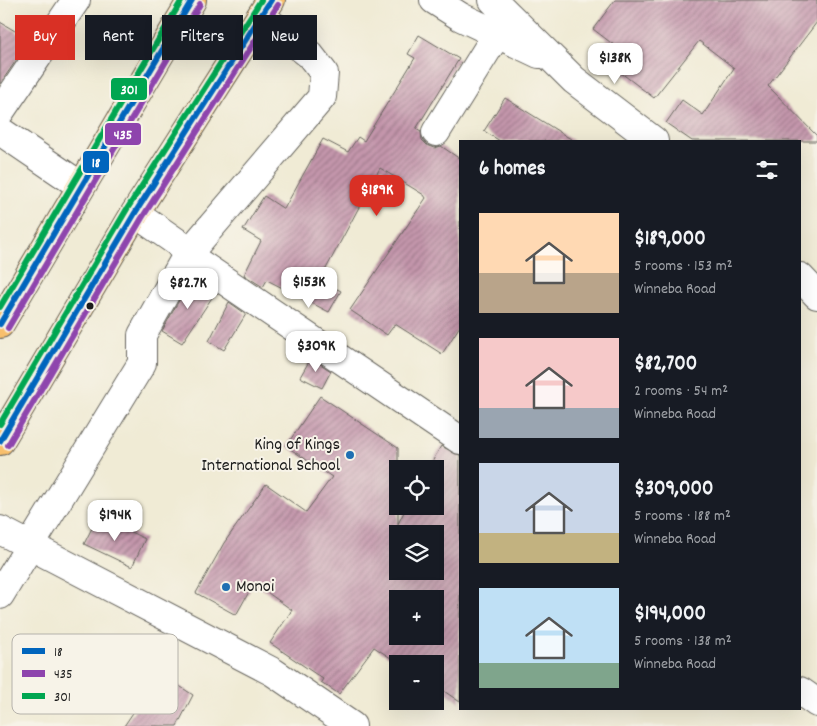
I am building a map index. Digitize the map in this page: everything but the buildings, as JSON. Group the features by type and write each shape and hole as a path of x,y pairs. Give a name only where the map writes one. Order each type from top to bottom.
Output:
{"highway":[{"path":"0,324 192,0"},
{"path":"0,441 135,213 266,8"}],"street":[{"path":"0,112 76,0"},
{"path":"434,0 461,16 551,60"},
{"path":"493,0 551,60 653,140"},
{"path":"0,596 142,362 142,335 187,254 322,97 324,73 310,55 266,8"},
{"path":"436,132 497,34"},
{"path":"0,131 81,186"},
{"path":"135,213 178,243 187,254 459,439"},
{"path":"801,278 817,295"},
{"path":"0,530 274,672 352,726"},
{"path":"801,692 817,703"}],"transit line":[{"name":"301","path":"0,307 182,0"},
{"name":"18","path":"0,324 192,0"},
{"name":"301","path":"0,424 127,209 261,0"},
{"name":"18","path":"0,441 135,213 271,0"},
{"name":"435","path":"8,328 200,4"},
{"name":"435","path":"8,445 142,218 278,5"}],"place":[{"name":"King of Kings International School","path":"350,455"},
{"name":"Monoi","path":"226,587"}]}
